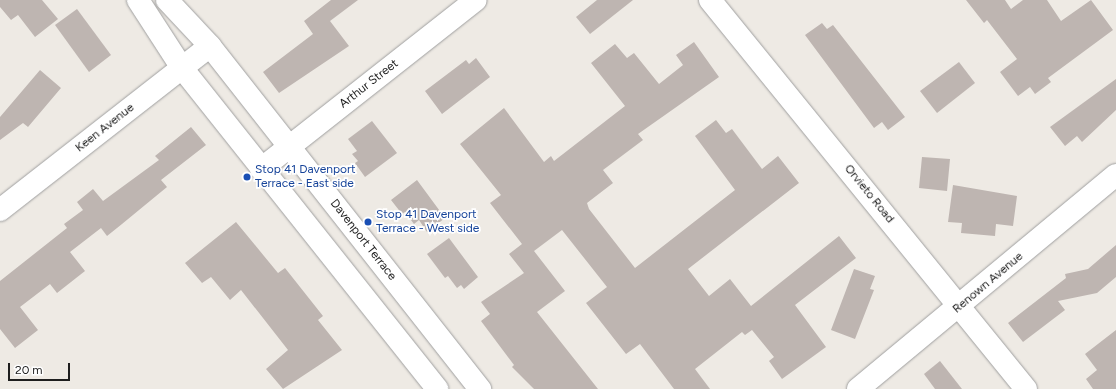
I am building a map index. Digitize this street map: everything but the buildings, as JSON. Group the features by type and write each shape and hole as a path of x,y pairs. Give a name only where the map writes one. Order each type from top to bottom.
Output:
{"street":[{"path":"138,0 182,68 438,389"},
{"name":"Davenport Terrace","path":"167,0 210,46 480,389"},
{"name":"Arthur Street","path":"262,169 476,0"},
{"name":"Orvieto Road","path":"710,0 1026,389"},
{"name":"Keen Avenue","path":"0,210 210,46"},
{"name":"Renown Avenue","path":"858,389 960,306 1116,175"}],"place":[{"name":"Stop 41 Davenport Terrace - East side","path":"247,177"},
{"name":"Stop 41 Davenport Terrace - West side","path":"368,222"}]}
